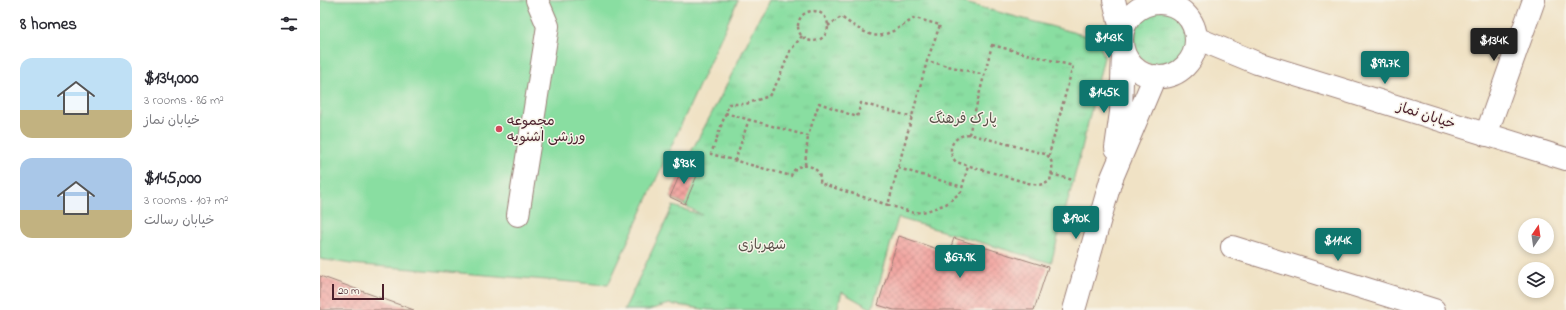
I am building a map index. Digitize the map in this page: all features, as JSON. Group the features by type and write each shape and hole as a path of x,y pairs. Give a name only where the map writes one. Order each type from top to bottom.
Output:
{"street":[{"path":"518,216 548,26 537,0"},
{"path":"1111,180 1121,112 1123,42 1126,22 1138,9 1143,6 1166,2 1178,8 1187,16 1193,26 1196,38 1194,50 1188,62 1179,70 1168,76 1145,74 1135,68 1128,60 1123,42 1114,0"},
{"path":"1486,135 1534,0"},
{"name":"خیابان نماز","path":"1196,38 1257,63 1566,159"},
{"path":"1074,310 1111,180 1155,76"},
{"path":"1232,247 1393,304 1434,310"}],"path":[{"path":"828,26 824,16 821,13 812,11 807,12 800,18 798,28 802,36 811,41 821,39 828,26 841,16 860,30 880,36 915,18 940,25 927,61 888,205"},
{"path":"802,36 790,51 778,81 769,96 746,104 729,104 711,154 791,176 792,171 805,165 814,167 817,171 820,183 914,213 927,211 946,204 960,192 968,166"},
{"path":"969,134 992,45 1073,66 1050,155 969,134 960,135 956,138 953,142 951,151 952,158 956,162 1038,185 1045,184 1050,180 1053,164 1051,159 1046,154"},
{"path":"927,61 985,75"},
{"path":"805,165 808,136 819,104 857,117 861,103 912,117"},
{"path":"725,113 808,136"},
{"path":"735,160 749,120"},
{"path":"898,168 962,187"},
{"path":"1051,174 1073,180"}],"green space":[{"name":"مجموعه ورزشی اشنویه","path":"320,0 738,0 608,285 351,264 320,259"},
{"name":"پارک فرهنگ","path":"768,0 954,0 1098,39 1104,57 1080,156 1051,263 898,218 872,309 842,292 837,310 709,310 670,304 648,310 624,310 673,206 702,215 670,197 683,167 722,94"},
{"path":"1161,10 1172,12 1181,18 1187,27 1189,38 1187,49 1181,58 1172,64 1161,66 1150,64 1141,58 1135,49 1133,38 1135,27 1141,18 1150,12"}],"building":[{"path":"683,167 698,173 685,204 670,197"},
{"path":"899,236 949,253 954,238 1048,267 1034,310 894,310 878,305"},
{"path":"320,276 414,310 320,310"}],"place":[{"name":"مجموعه ورزشی اشنویه","path":"499,129"}],"park label":[{"name":"شهربازی","path":"762,245"}]}
